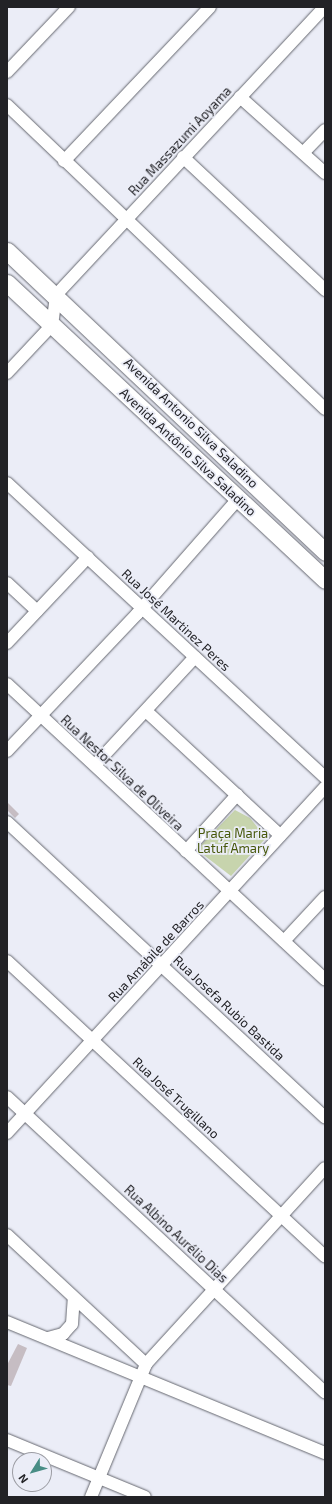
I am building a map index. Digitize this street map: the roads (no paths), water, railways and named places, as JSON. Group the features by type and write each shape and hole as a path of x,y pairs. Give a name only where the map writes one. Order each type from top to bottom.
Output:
{"main road":[{"name":"Avenida Antonio Silva Saladino","path":"7,251 56,295 325,552"},
{"path":"7,283 52,325"},
{"name":"Avenida Antônio Silva Saladino","path":"52,325 325,580"},
{"path":"238,499 247,497 260,501 325,552"}],"street":[{"path":"7,72 69,7"},
{"path":"64,161 210,7"},
{"name":"Rua Massazumi Aoyama","path":"56,295 183,157 325,7"},
{"path":"240,97 325,173"},
{"path":"7,105 125,221 325,409"},
{"path":"303,153 325,130"},
{"path":"183,157 325,290"},
{"path":"7,373 52,325 56,295"},
{"name":"Rua José Martinez Peres","path":"7,483 325,777"},
{"path":"7,751 142,608 238,499"},
{"path":"7,643 88,557"},
{"path":"7,583 37,611"},
{"path":"95,765 195,657"},
{"name":"Rua Nestor Silva de Oliveira","path":"7,684 325,979"},
{"path":"146,711 280,835"},
{"name":"Rua Amábile de Barros","path":"7,1133 325,787"},
{"path":"186,851 237,795"},
{"name":"Rua Josefa Rubio Bastida","path":"7,822 325,1118"},
{"path":"284,941 325,897"},
{"name":"Rua José Trugillano","path":"7,961 325,1256"},
{"name":"Rua Albino Aurélio Dias","path":"7,1096 325,1392"},
{"path":"91,1497 146,1364 325,1168"},
{"path":"7,1235 146,1364"},
{"path":"48,1338 63,1334 72,1324 74,1298"},
{"path":"7,1322 140,1378 322,1450"},
{"path":"7,1440 146,1497"}],"park label":[{"name":"Praça Maria Latuf Amary","path":"233,842"}]}
